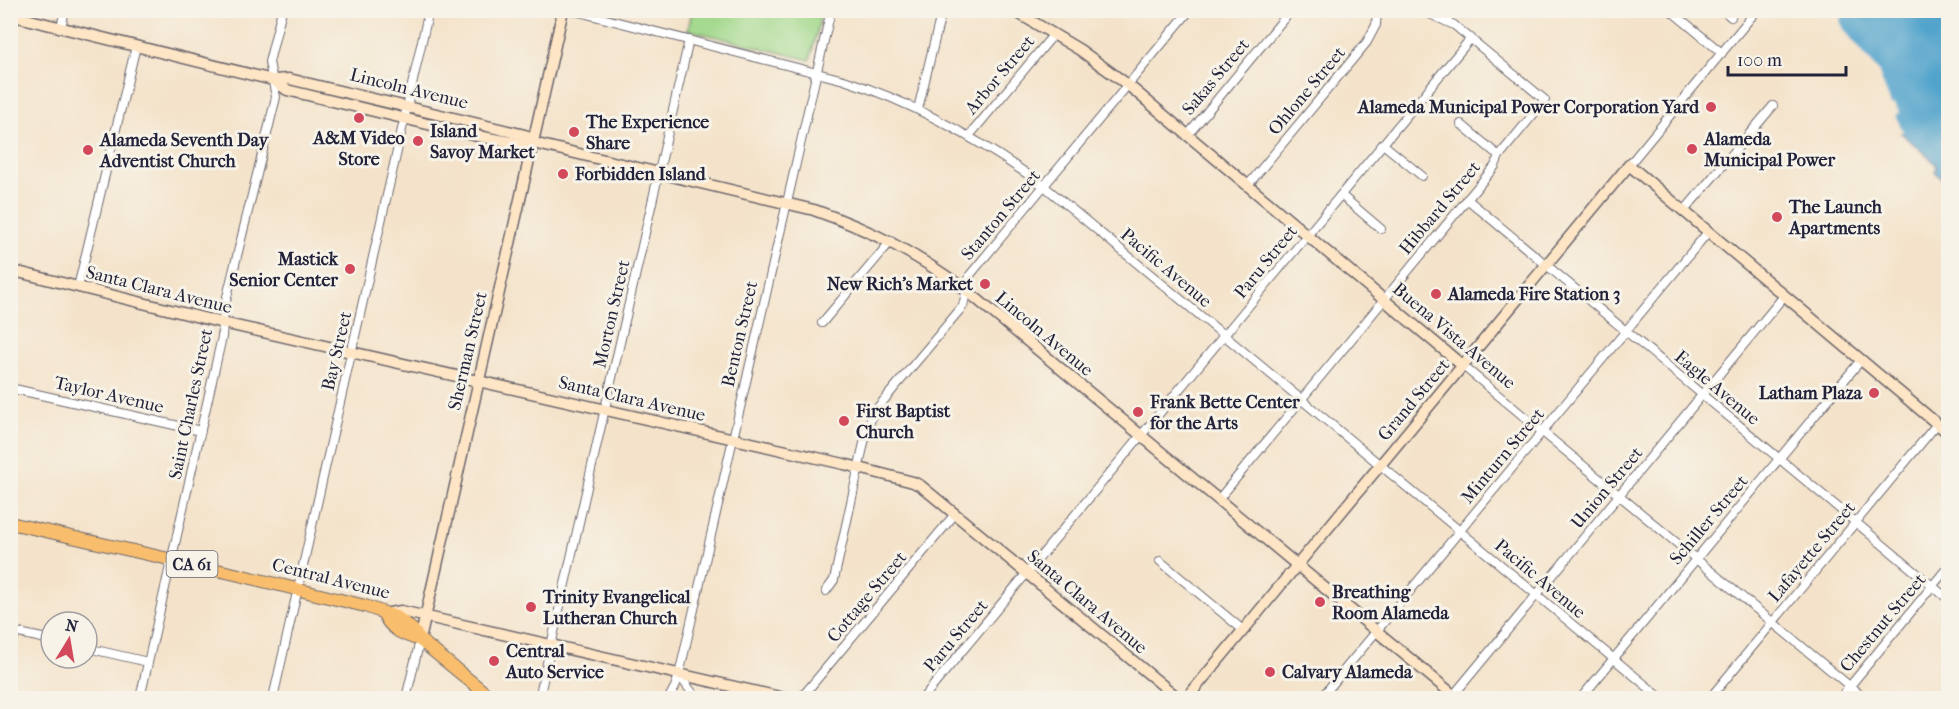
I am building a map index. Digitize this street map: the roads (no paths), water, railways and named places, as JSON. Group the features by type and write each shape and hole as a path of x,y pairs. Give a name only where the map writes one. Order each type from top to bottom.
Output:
{"main road":[{"name":"Central Avenue","path":"10,523 298,589 365,606 384,614"},
{"name":"CA 61","path":"384,614 388,624 406,636 420,640 491,699"}],"street":[{"path":"61,27 65,10"},
{"name":"Saint Charles Street","path":"140,699 222,337 227,298 275,99 269,62 282,10"},
{"name":"Bay Street","path":"273,699 429,10"},
{"name":"Sherman Street","path":"406,699 563,10"},
{"name":"Pacific Avenue","path":"572,10 815,72 874,90 918,109 969,136 1044,186 1661,699"},
{"name":"Benton Street","path":"669,699 679,675 785,203 831,10"},
{"path":"918,109 942,10"},
{"name":"Buena Vista Avenue","path":"1013,10 1054,34 1128,85 1864,699"},
{"name":"Stanton Street","path":"826,591 834,580 858,467 872,415 963,306 970,275 1190,10"},
{"name":"Sakas Street","path":"1187,135 1291,10"},
{"name":"Ohlone Street","path":"1248,185 1367,42 1376,25 1377,10"},
{"path":"1421,10 1454,25 1471,38"},
{"path":"1670,10 1722,53"},
{"path":"1723,10 1731,17"},
{"name":"Grand Street","path":"1187,699 1757,10"},
{"name":"Lincoln Avenue","path":"11,15 273,80 289,79 408,106 525,135 532,143"},
{"name":"Arbor Street","path":"969,136 1054,34"},
{"name":"Hibbard Street","path":"1218,500 1495,166 1499,156 1545,100 1471,38"},
{"name":"Paru Street","path":"923,699 1471,38"},
{"name":"Morton Street","path":"539,699 689,40"},
{"path":"78,287 136,46"},
{"name":"Lincoln Avenue","path":"273,80 286,90 477,136 523,144 532,143 785,203 840,219 920,257 966,290 1377,631 1454,698"},
{"path":"1684,212 1773,106"},
{"path":"1461,124 1499,156"},
{"path":"1383,144 1422,176"},
{"path":"1629,165 1948,433"},
{"path":"1341,195 1381,229"},
{"name":"Eagle Avenue","path":"1467,199 1948,599"},
{"name":"Minturn Street","path":"1321,699 1708,232"},
{"path":"822,323 891,242"},
{"name":"Santa Clara Avenue","path":"10,270 223,323 858,467 913,482 955,514 1178,699"},
{"name":"Union Street","path":"1454,698 1784,296"},
{"name":"Schiller Street","path":"1581,699 1861,360"},
{"name":"Taylor Avenue","path":"10,388 201,431"},
{"name":"Lafayette Street","path":"1710,699 1937,424"},
{"name":"Cottage Street","path":"801,699 955,514"},
{"path":"1160,561 1243,630"},
{"name":"Chestnut Street","path":"1840,699 1948,567"},
{"name":"Central Avenue","path":"384,614 401,611 784,699"},
{"path":"10,631 39,637"},
{"path":"99,651 148,662"},
{"path":"679,675 696,699"},
{"path":"729,699 738,688"}],"water":[{"path":"1839,11 1948,11 1948,179 1946,182 1935,172 1937,167 1935,163 1900,132 1897,134 1881,90 1837,23"}],"place":[{"name":"Alameda Municipal Power Corporation Yard","path":"1711,107"},
{"name":"A&M Video Store","path":"359,118"},
{"name":"The Experience Share","path":"574,132"},
{"name":"Island Savoy Market","path":"418,141"},
{"name":"Alameda Municipal Power","path":"1692,149"},
{"name":"Alameda Seventh Day Adventist Church","path":"88,150"},
{"name":"Forbidden Island","path":"563,174"},
{"name":"The Launch Apartments","path":"1777,217"},
{"name":"Mastick Senior Center","path":"350,269"},
{"name":"New Rich's Market","path":"985,284"},
{"name":"Alameda Fire Station 3","path":"1436,294"},
{"name":"Latham Plaza","path":"1874,393"},
{"name":"Frank Bette Center for the Arts","path":"1138,412"},
{"name":"First Baptist Church","path":"844,421"},
{"name":"Breathing Room Alameda","path":"1320,602"},
{"name":"Trinity Evangelical Lutheran Church","path":"531,607"},
{"name":"Central Auto Service","path":"494,661"},
{"name":"Calvary Alameda","path":"1270,672"}]}
